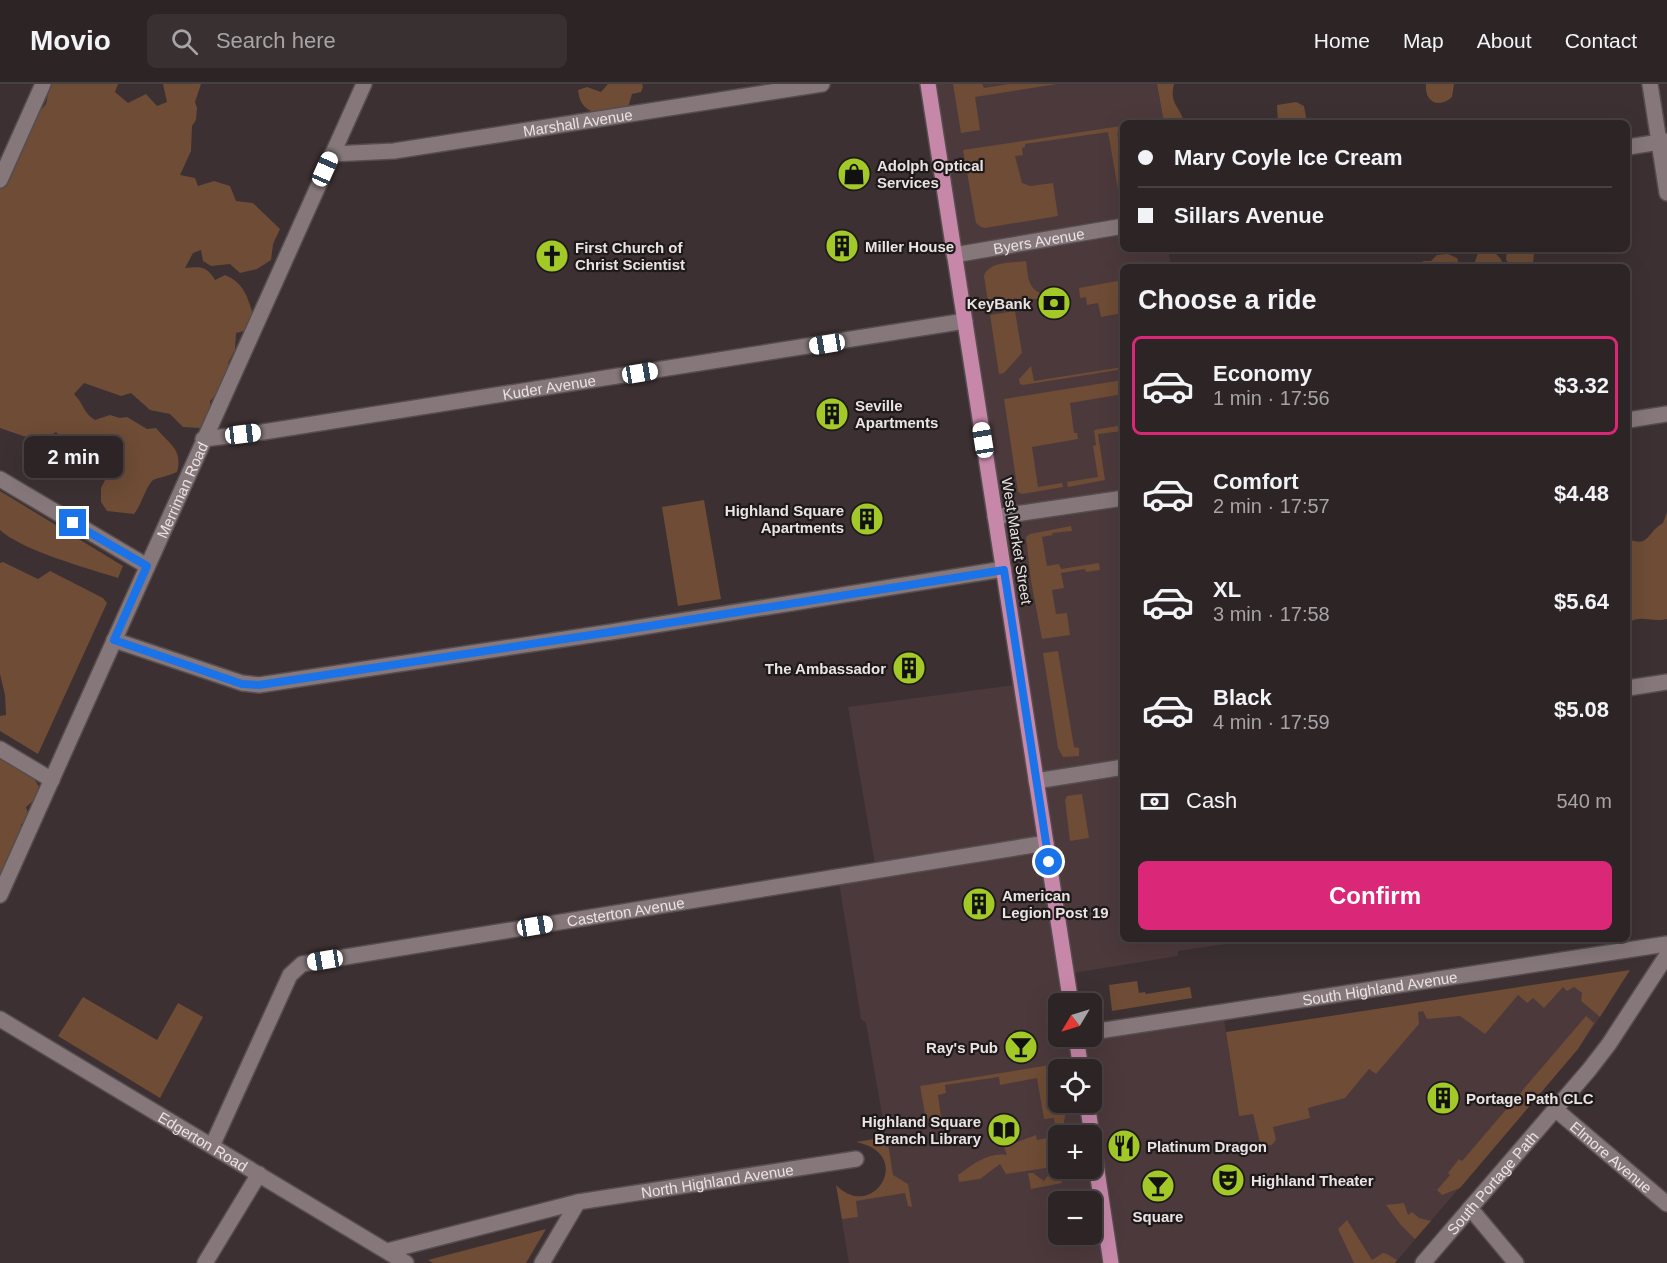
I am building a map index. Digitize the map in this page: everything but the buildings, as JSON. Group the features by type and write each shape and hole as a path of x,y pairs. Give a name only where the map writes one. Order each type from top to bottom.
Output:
{"main road":[{"name":"West Market Street","path":"928,84 1069,993"},
{"path":"1099,1179 1112,1263"}],"street":[{"path":"0,180 44,84"},
{"name":"Merriman Road","path":"0,896 364,84"},
{"name":"Marshall Avenue","path":"332,154 394,151 822,84"},
{"path":"1650,84 1663,142 1667,194"},
{"path":"1630,147 1663,142"},
{"name":"Byers Avenue","path":"954,255 1120,227"},
{"name":"Kuder Avenue","path":"203,439 357,417 965,321"},
{"path":"1630,420 1667,414"},
{"path":"0,479 147,566"},
{"path":"995,517 1120,499"},
{"path":"114,640 242,684 259,685 1004,570"},
{"path":"1630,688 1667,682"},
{"path":"0,749 52,780"},
{"path":"1036,781 1120,768"},
{"name":"Casterton Avenue","path":"212,1146 290,975 302,964 1046,843"},
{"name":"South Highland Avenue","path":"1102,1030 1667,944"},
{"name":"South Portage Path","path":"1423,1263 1590,1070 1667,955"},
{"name":"Edgerton Road","path":"0,1020 406,1263"},
{"name":"Elmore Avenue","path":"1555,1109 1667,1204"},
{"name":"North Highland Avenue","path":"387,1251 578,1202 856,1159"},
{"path":"206,1263 259,1174"},
{"path":"542,1263 578,1202"},
{"path":"1470,1208 1516,1263"}],"shaded area":[{"path":"50,84 118,84 115,92 128,103 146,94 157,106 167,102 163,84 201,84 195,102 197,108 196,120 192,126 191,151 180,175 195,178 198,186 214,181 230,186 236,201 253,203 280,229 273,244 271,260 257,269 240,273 230,264 211,266 203,261 201,250 193,253 185,268 206,269 215,280 225,275 231,278 244,291 253,315 244,331 236,333 235,350 228,363 231,368 220,391 210,401 211,415 200,428 183,427 170,414 150,410 131,393 121,396 84,383 74,394 95,420 110,415 120,418 127,417 147,429 156,428 177,452 177,472 153,480 134,514 107,511 101,502 101,488 105,480 88,470 82,460 84,450 75,439 63,439 56,432 44,440 0,428 0,176 12,174 14,160 31,121 46,104"},
{"path":"608,84 642,84 643,87 641,92 632,94 624,111 601,113 588,109 580,99 578,90 587,87 601,92"},
{"path":"928,84 1157,84 1163,120 1120,120 1120,252 1168,252 1170,264 1120,264 1120,942 1240,942 1178,951 1178,956 1067,974 1070,993 1048,993 1048,1047 1102,1047 1102,1034 1223,1013 1239,1116 1241,1039 1518,995 1533,998 1563,987 1577,987 1583,996 1581,1001 1600,1017 1578,1049 1395,1263 849,1263 839,1203 896,1194 866,1023 861,1019 838,876 876,870 848,707 1021,684"},
{"path":"953,84 982,84 984,88 1009,84 1057,84 975,97 980,130 961,133"},
{"path":"1157,84 1174,84 1174,101 1183,120 1163,120"},
{"path":"1426,84 1454,84 1452,97 1442,103 1433,102 1427,95"},
{"path":"1296,102 1304,106 1306,120 1278,120 1277,105"},
{"path":"1120,126 1120,132 1117,133 1120,151 1120,200 1108,132 1025,144 1022,148 1023,155 1015,156 1022,183 1030,186 1053,183 1058,216 981,227 976,223 963,150"},
{"path":"1494,252 1503,264 1474,264 1478,253"},
{"path":"1507,252 1534,252 1533,264 1510,264 1506,260"},
{"path":"1448,254 1457,258 1459,264 1418,264 1431,261 1437,255"},
{"path":"1026,261 1029,280 1036,290 1040,293 1061,290 1062,295 1022,301 1023,311 1021,312 1020,304 989,309 984,276 987,271 996,265"},
{"path":"1120,281 1120,314 1101,317 1098,303 1087,305 1086,297 1080,298 1079,288"},
{"path":"1015,311 1022,353 1004,373 999,374 990,315"},
{"path":"1031,366 1034,381 1120,367 1120,370 1023,385 1020,384 1019,379"},
{"path":"1120,380 1120,395 1070,403 1074,433 1077,433 1078,439 1032,447 1038,487 1062,483 1063,487 1022,494 1018,492 1004,399"},
{"path":"1120,426 1120,431 1098,434 1105,480 1068,487 1067,482 1098,477 1093,446 1096,445 1094,430"},
{"path":"0,491 123,566 118,578 39,552 10,538 0,530"},
{"path":"704,500 721,599 678,606 662,507"},
{"path":"1667,512 1667,619 1638,619 1630,622 1630,540 1640,542 1645,540 1663,523"},
{"path":"1071,526 1072,531 1052,533 1053,535 1042,537 1047,566 1059,564 1061,569 1099,563 1100,570 1086,572 1085,569 1061,573 1064,588 1052,590 1056,614 1067,613 1070,635 1042,639 1031,581 1026,537 1030,534"},
{"path":"3,562 38,579 50,571 103,598 107,603 38,754 0,731 0,716 6,715 5,695 0,674 0,563"},
{"path":"1058,651 1074,747 1079,748 1079,756 1063,757 1058,748 1043,653"},
{"path":"0,754 23,770 25,774 34,778 39,787 34,800 26,807 29,816 26,822 21,824 22,832 0,895"},
{"path":"1082,794 1089,838 1070,841 1065,800 1067,796"},
{"path":"1630,970 1600,1017 1581,1001 1582,993 1574,987 1567,991 1563,987 1544,1008 1533,998 1527,1003 1518,995 1485,1034 1460,1016 1427,1019 1423,1011 1418,1012 1419,1024 1376,1074 1369,1069 1345,1098 1308,1108 1310,1118 1273,1127 1276,1140 1272,1145 1261,1147 1253,1114 1239,1116 1226,1032"},
{"path":"1137,981 1139,993 1145,992 1146,994 1190,987 1192,998 1112,1011 1109,985"},
{"path":"83,997 157,1040 178,1003 203,1017 160,1098 58,1036"},
{"path":"1586,1016 1594,1023 1578,1049 1460,1188 1442,1195 1437,1190 1450,1175 1448,1173 1459,1159 1462,1161"},
{"path":"1048,1065 1048,1113 1065,1113 1064,1125 1055,1125 1054,1118 1044,1119 1037,1078 1000,1085 999,1077 945,1085 946,1093 938,1095 941,1117 926,1119 920,1086"},
{"path":"1036,1135 1037,1140 1048,1138 1048,1168 1006,1174 1000,1164 980,1179 959,1182 958,1175 976,1163 994,1155 1007,1155 1004,1147"},
{"path":"887,1137 893,1175 908,1184 912,1207 908,1206 905,1193 856,1201 858,1217 842,1219 836,1185 850,1195 863,1196 874,1191 882,1182 886,1171 883,1159 874,1149 856,1142"},
{"path":"1028,1173 1033,1173 1044,1181 1048,1176 1048,1179 1061,1179 1062,1183 1031,1189"},
{"path":"1404,1203 1408,1215 1412,1212 1419,1218 1431,1221 1415,1239 1386,1205"},
{"path":"1347,1220 1372,1260 1383,1253 1397,1260 1395,1263 1354,1263 1338,1229"},
{"path":"546,1229 526,1263 433,1263 428,1260"}],"place":[{"name":"Adolph Optical Services","path":"854,174"},
{"name":"Miller House","path":"842,246"},
{"name":"First Church of Christ Scientist","path":"552,256"},
{"name":"KeyBank","path":"1054,303"},
{"name":"Seville Apartments","path":"832,414"},
{"name":"Highland Square Apartments","path":"867,519"},
{"name":"The Ambassador","path":"909,668"},
{"name":"American Legion Post 19","path":"979,904"},
{"name":"Ray's Pub","path":"1021,1047"},
{"name":"Portage Path CLC","path":"1443,1098"},
{"name":"Highland Square Branch Library","path":"1004,1130"},
{"name":"Platinum Dragon","path":"1124,1146"},
{"name":"Highland Theater","path":"1228,1180"},
{"name":"Square","path":"1158,1186"}],"route":[{"path":"73,523 147,566 114,640 242,684 259,685 1004,570 1049,862"}]}
